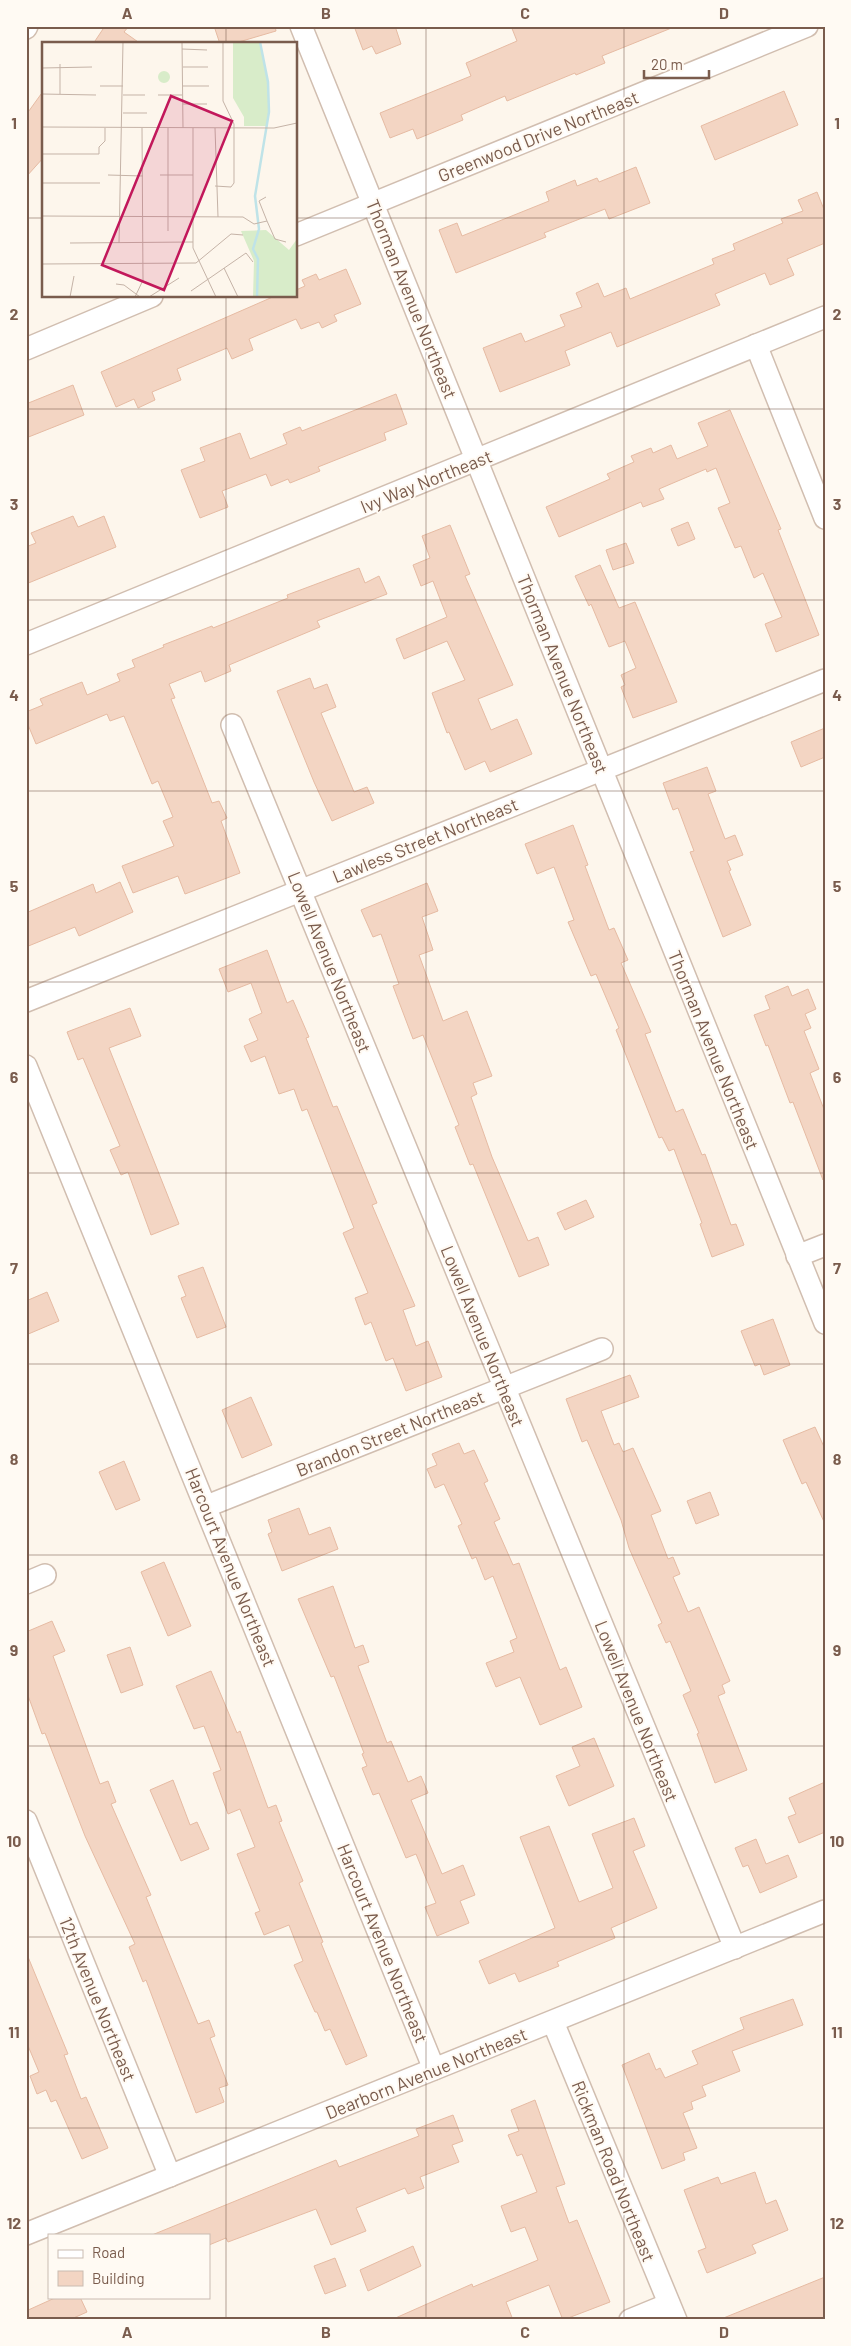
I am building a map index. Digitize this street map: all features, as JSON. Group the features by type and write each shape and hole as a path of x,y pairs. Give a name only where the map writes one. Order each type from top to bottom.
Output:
{"street":[{"name":"Thorman Avenue Northeast","path":"301,26 825,1323"},
{"name":"Greenwood Drive Northeast","path":"298,234 807,26"},
{"path":"26,349 147,298"},
{"name":"Ivy Way Northeast","path":"26,644 825,318"},
{"path":"756,345 825,518"},
{"name":"Lawless Street Northeast","path":"26,1001 825,680"},
{"name":"Lowell Avenue Northeast","path":"232,725 735,1948"},
{"name":"Harcourt Avenue Northeast","path":"26,1066 434,2069"},
{"path":"797,1256 825,1245"},
{"name":"Brandon Street Northeast","path":"206,1506 602,1349"},
{"name":"12th Avenue Northeast","path":"26,1821 170,2176"},
{"name":"Dearborn Avenue Northeast","path":"26,2234 825,1911"},
{"name":"Rickman Road Northeast","path":"553,2022 673,2312"},
{"path":"630,2320 673,2312"}],"building":[{"path":"105,26 129,26 124,32 138,42 94,42"},
{"path":"214,26 275,26 276,31 239,42 219,42"},
{"path":"354,26 395,26 401,44 376,54 372,46 363,50"},
{"path":"511,26 674,27 602,56 605,63 576,75 575,73 507,101 505,96 461,115 463,120 417,139 413,129 390,138 380,113 471,76 466,63 517,41"},
{"path":"784,91 798,125 715,160 701,126"},
{"path":"42,93 42,159 26,177 26,115"},
{"path":"636,167 650,203 609,219 605,209 544,233 546,237 456,273 439,230 457,223 462,236 549,201 546,192 575,180 577,186 597,178 599,182"},
{"path":"817,192 825,212 825,243 787,259 794,275 770,285 765,273 715,294 720,305 617,347 611,332 565,351 570,365 500,392 483,348 521,333 525,342 565,326 560,315 582,307 576,293 598,283 604,297 626,288 630,299 714,264 712,259 735,250 733,244 783,223 781,219 803,211 798,200"},
{"path":"346,269 361,304 334,315 337,321 322,328 319,322 301,329 296,319 249,339 253,350 232,359 227,348 177,369 181,380 152,392 155,400 138,408 134,399 116,407 101,372 270,298 298,298 298,289 305,286 302,280 316,274 319,280"},
{"path":"73,385 84,415 26,438 26,404"},
{"path":"396,394 407,424 384,433 386,440 318,467 320,471 290,483 288,479 271,486 266,474 222,491 228,507 200,518 181,470 205,461 200,448 240,433 250,459 287,444 283,434 300,427 302,431"},
{"path":"730,410 781,529 778,530 819,635 776,652 765,624 782,617 763,573 754,578 741,546 735,548 718,508 730,503 716,468 707,472 706,469 659,489 664,499 643,507 641,502 559,537 546,507 610,479 607,474 634,462 631,456 651,448 653,453 671,445 677,459 708,446 698,423"},
{"path":"73,516 78,527 104,516 116,547 26,584 26,547 36,543 31,533"},
{"path":"688,522 695,539 678,546 671,529"},
{"path":"450,525 470,574 465,576 513,685 478,699 491,730 517,719 532,754 490,772 485,761 465,770 449,732 447,733 432,693 465,680 447,641 404,659 396,639 447,617 433,581 421,586 413,565 430,558 422,536"},
{"path":"626,543 634,563 613,570 606,550"},
{"path":"600,565 619,608 635,602 677,702 633,718 621,687 625,685 621,675 636,668 625,641 609,647 591,604 589,606 575,576"},
{"path":"359,568 365,583 379,576 387,594 317,621 320,627 229,665 231,671 205,682 201,671 169,684 175,698 171,699 212,803 219,801 227,818 221,821 240,873 185,894 178,876 133,893 122,866 174,846 163,821 173,817 158,781 152,784 124,716 110,721 107,714 36,744 26,720 26,712 43,705 40,699 82,682 87,695 120,681 117,674 135,667 132,660 164,647 163,645 212,626 213,628 288,598 287,595"},
{"path":"310,678 314,689 327,684 336,707 321,713 354,792 367,787 374,803 332,821 277,691"},
{"path":"825,728 825,757 801,767 791,742"},
{"path":"707,767 716,791 708,794 725,839 735,835 743,855 727,861 731,870 729,871 751,925 723,937 690,852 694,851 678,808 673,810 663,783"},
{"path":"573,825 588,865 585,866 609,930 614,928 628,960 621,963 651,1032 645,1034 676,1112 683,1109 702,1155 705,1154 731,1225 736,1224 744,1245 712,1257 700,1224 702,1223 674,1149 669,1151 662,1137 659,1138 616,1030 619,1028 596,974 591,976 568,922 574,920 554,867 537,874 525,844"},
{"path":"120,882 133,912 79,936 75,927 26,947 26,913 93,884 96,893"},
{"path":"427,883 438,911 422,917 433,950 419,955 443,1021 467,1011 492,1076 473,1083 477,1094 471,1097 492,1157 528,1241 538,1237 549,1265 519,1277 473,1164 470,1165 455,1127 459,1125 423,1035 413,1039 393,986 399,984 381,934 373,937 361,910"},
{"path":"267,950 287,1003 293,1000 309,1037 306,1038 333,1107 337,1106 377,1203 372,1205 415,1306 403,1310 416,1346 428,1341 442,1377 406,1391 393,1358 386,1361 371,1322 365,1325 355,1298 368,1293 343,1233 354,1228 307,1109 302,1111 294,1089 279,1094 265,1056 251,1062 244,1046 258,1040 249,1019 262,1013 251,983 228,992 219,969"},
{"path":"788,986 792,996 808,989 816,1009 805,1014 811,1028 804,1031 819,1069 810,1073 825,1112 823,1180 793,1102 790,1103 768,1045 766,1046 754,1015 770,1009 765,996"},
{"path":"130,1008 141,1036 109,1048 179,1224 151,1235 128,1172 121,1175 110,1150 120,1146 83,1058 78,1060 67,1032"},
{"path":"586,1200 594,1217 565,1230 557,1213"},
{"path":"203,1267 226,1327 197,1338 181,1298 186,1296 178,1276"},
{"path":"47,1292 59,1321 26,1335 26,1301"},
{"path":"773,1319 790,1365 764,1375 760,1364 755,1366 741,1331"},
{"path":"630,1375 639,1397 601,1411 614,1445 619,1443 623,1452 633,1448 661,1511 651,1515 668,1559 673,1557 680,1574 673,1577 688,1612 699,1607 730,1681 722,1685 725,1693 718,1696 747,1770 715,1783 697,1734 699,1733 683,1695 691,1691 670,1641 666,1643 658,1625 662,1623 629,1548 621,1520 587,1440 582,1442 566,1399"},
{"path":"251,1397 272,1445 242,1458 222,1410"},
{"path":"815,1427 825,1449 825,1524 806,1482 802,1484 783,1440"},
{"path":"459,1443 464,1454 474,1450 488,1481 484,1483 500,1519 494,1522 513,1565 519,1563 560,1670 566,1667 582,1707 540,1725 520,1677 496,1687 486,1663 514,1652 510,1641 517,1638 493,1576 485,1580 476,1557 472,1559 458,1526 462,1524 444,1484 435,1488 427,1469 437,1465 432,1454"},
{"path":"124,1461 140,1500 116,1510 99,1472"},
{"path":"710,1492 719,1515 696,1524 687,1501"},
{"path":"299,1508 309,1535 330,1527 338,1549 282,1571 268,1534 272,1532 268,1520"},
{"path":"164,1562 191,1626 168,1636 141,1572"},
{"path":"333,1586 355,1648 363,1645 369,1662 358,1666 387,1743 391,1741 408,1782 421,1776 428,1793 411,1800 442,1874 463,1865 475,1895 460,1901 469,1923 437,1936 425,1907 436,1903 416,1854 406,1858 379,1793 373,1795 362,1768 367,1766 362,1754 364,1753 334,1676 331,1677 298,1599"},
{"path":"52,1621 65,1651 53,1656 100,1784 108,1781 116,1802 111,1804 151,1895 146,1897 198,2024 209,2020 215,2036 210,2038 228,2085 219,2088 224,2102 196,2113 146,1980 143,1982 129,1947 135,1944 85,1836 45,1733 42,1734 26,1690 26,1632"},
{"path":"130,1647 143,1685 121,1693 107,1655"},
{"path":"211,1671 237,1733 240,1731 268,1808 276,1805 282,1821 279,1822 303,1881 299,1883 367,2056 346,2065 330,2029 325,2031 317,2012 315,2012 294,1965 303,1961 289,1925 264,1935 255,1913 260,1911 237,1854 255,1847 240,1809 228,1814 213,1773 221,1770 204,1726 194,1729 176,1686"},
{"path":"594,1738 614,1786 569,1806 556,1776 580,1766 572,1747"},
{"path":"173,1780 190,1825 197,1822 209,1849 181,1861 150,1790"},
{"path":"825,1782 825,1832 799,1843 788,1817 796,1814 789,1798"},
{"path":"634,1818 645,1846 633,1851 657,1908 611,1928 615,1938 557,1962 559,1966 519,1982 515,1973 489,1984 479,1961 555,1928 520,1837 549,1826 579,1902 613,1888 592,1834"},
{"path":"756,1839 766,1864 788,1855 797,1877 760,1893 748,1865 743,1867 735,1848"},
{"path":"26,1952 68,2054 64,2055 81,2099 86,2097 108,2148 82,2159 56,2100 51,2102 46,2090 37,2094 30,2076 39,2072 26,2041"},
{"path":"793,1999 803,2025 732,2051 740,2071 702,2086 706,2096 691,2102 693,2109 683,2113 697,2148 683,2153 685,2160 662,2169 622,2065 649,2053 656,2070 660,2068 665,2078 698,2064 692,2051 744,2029 740,2018"},
{"path":"535,2100 565,2184 556,2187 569,2223 577,2220 610,2302 563,2320 549,2285 506,2302 513,2320 391,2320 472,2284 473,2287 538,2260 525,2227 511,2232 501,2206 537,2192 522,2154 517,2156 508,2135 519,2131 511,2110"},
{"path":"453,2115 463,2141 452,2145 459,2162 420,2177 424,2188 408,2194 405,2188 356,2208 366,2231 331,2245 316,2209 228,2242 226,2238 210,2245 210,2234 154,2234 336,2160 339,2167 419,2136 416,2129"},
{"path":"755,2172 766,2204 776,2200 788,2230 752,2245 756,2253 707,2273 698,2251 706,2248 684,2190 718,2177 721,2184"},
{"path":"413,2246 421,2266 368,2291 360,2270"},
{"path":"335,2258 346,2286 325,2294 314,2266"},
{"path":"825,2277 825,2320 721,2320 721,2319"},
{"path":"55,2298 80,2298 87,2312 69,2320 26,2320 26,2311"}]}
